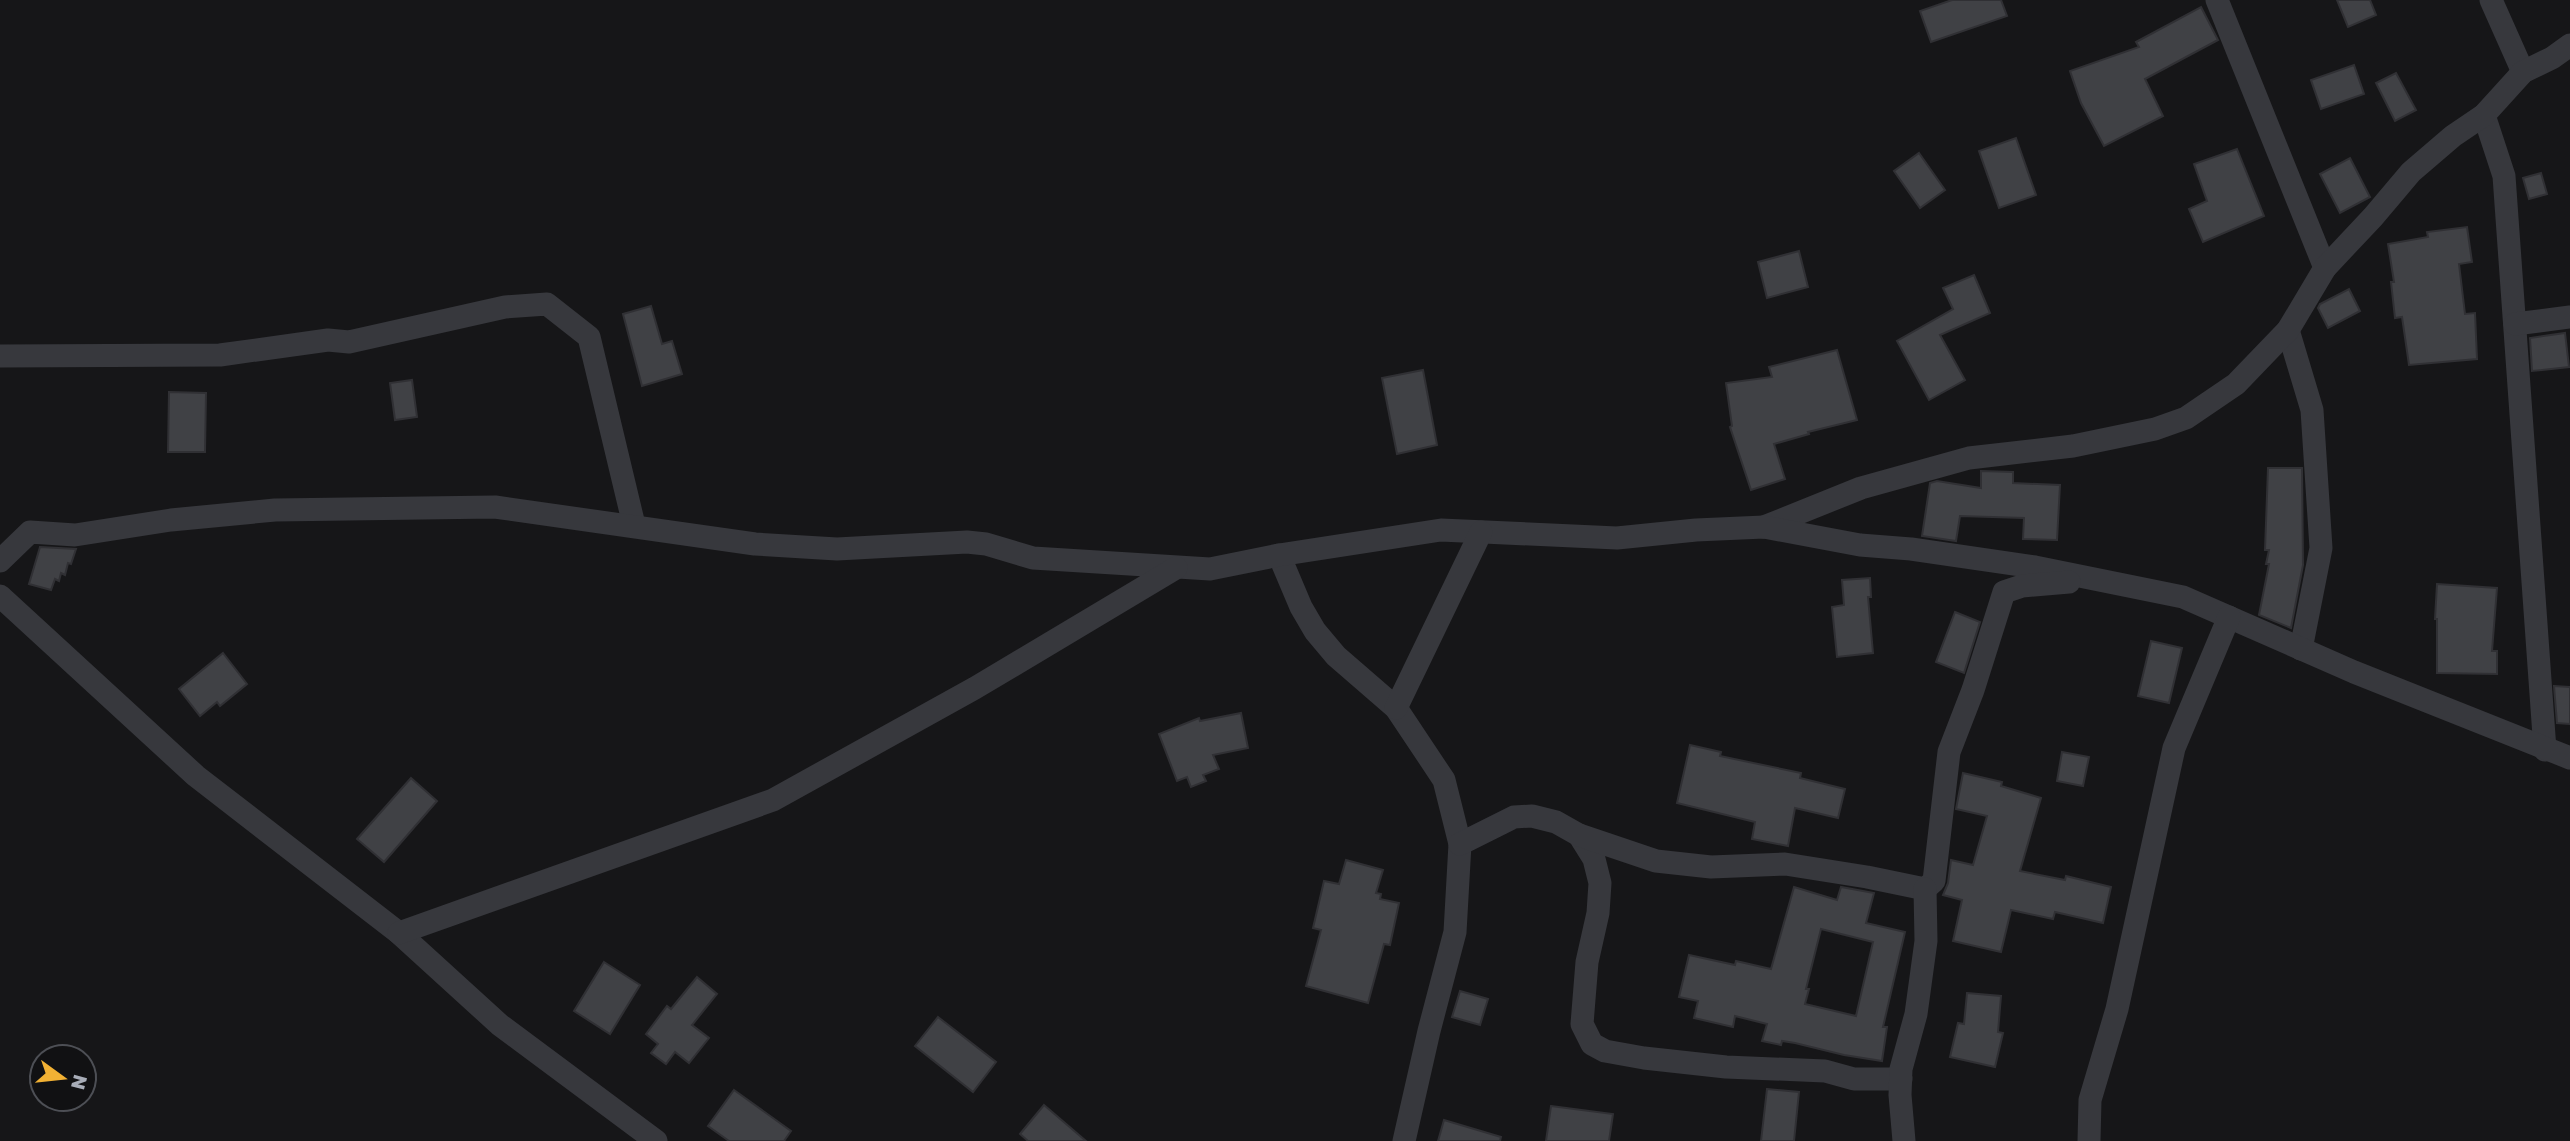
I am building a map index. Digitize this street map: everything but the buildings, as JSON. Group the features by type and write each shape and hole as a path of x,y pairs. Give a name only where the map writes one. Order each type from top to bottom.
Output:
{"street":[{"path":"2491,0 2523,72"},
{"path":"2223,2 2325,268"},
{"path":"1764,527 1861,488 1969,458 2073,446 2154,429 2186,418 2236,384 2288,330 2325,268 2411,172 2453,136 2484,115 2523,72 2552,58 2570,45"},
{"path":"2484,115 2504,176 2545,750"},
{"path":"0,356 220,355 328,340 349,342 505,307 547,304 589,337 634,525"},
{"path":"2515,324 2570,317"},
{"path":"2288,330 2312,411 2321,548 2301,649"},
{"path":"0,561 30,532 75,536 171,520 275,510 495,508 634,525 755,544 837,549 967,542 986,544 1032,558 1210,569 1279,555 1441,530 1618,538 1696,530 1764,527 1860,545 1911,549 2035,567 2183,597 2301,649 2570,758"},
{"path":"1396,708 1481,532"},
{"path":"1279,555 1301,607 1315,631 1336,656 1396,708 1444,780 1460,844 1455,932 1404,1141"},
{"path":"398,933 773,800 975,688 1176,568"},
{"path":"1904,1141 1901,1069 1916,1014 1926,941 1925,889 1934,881 1949,752 1973,690 2004,592 2022,586 2085,578"},
{"path":"0,596 196,776 398,933 500,1025 656,1141"},
{"path":"2089,1141 2090,1100 2117,1009 2174,748 2229,617"},
{"path":"1460,844 1514,817 1532,816 1556,822 1579,835 1656,861 1711,867 1785,864 1925,889"},
{"path":"1579,835 1594,859 1600,883 1598,913 1587,962 1582,1024 1592,1044 1605,1051 1658,1060 1726,1067 1825,1071 1854,1079 1901,1079"}]}
